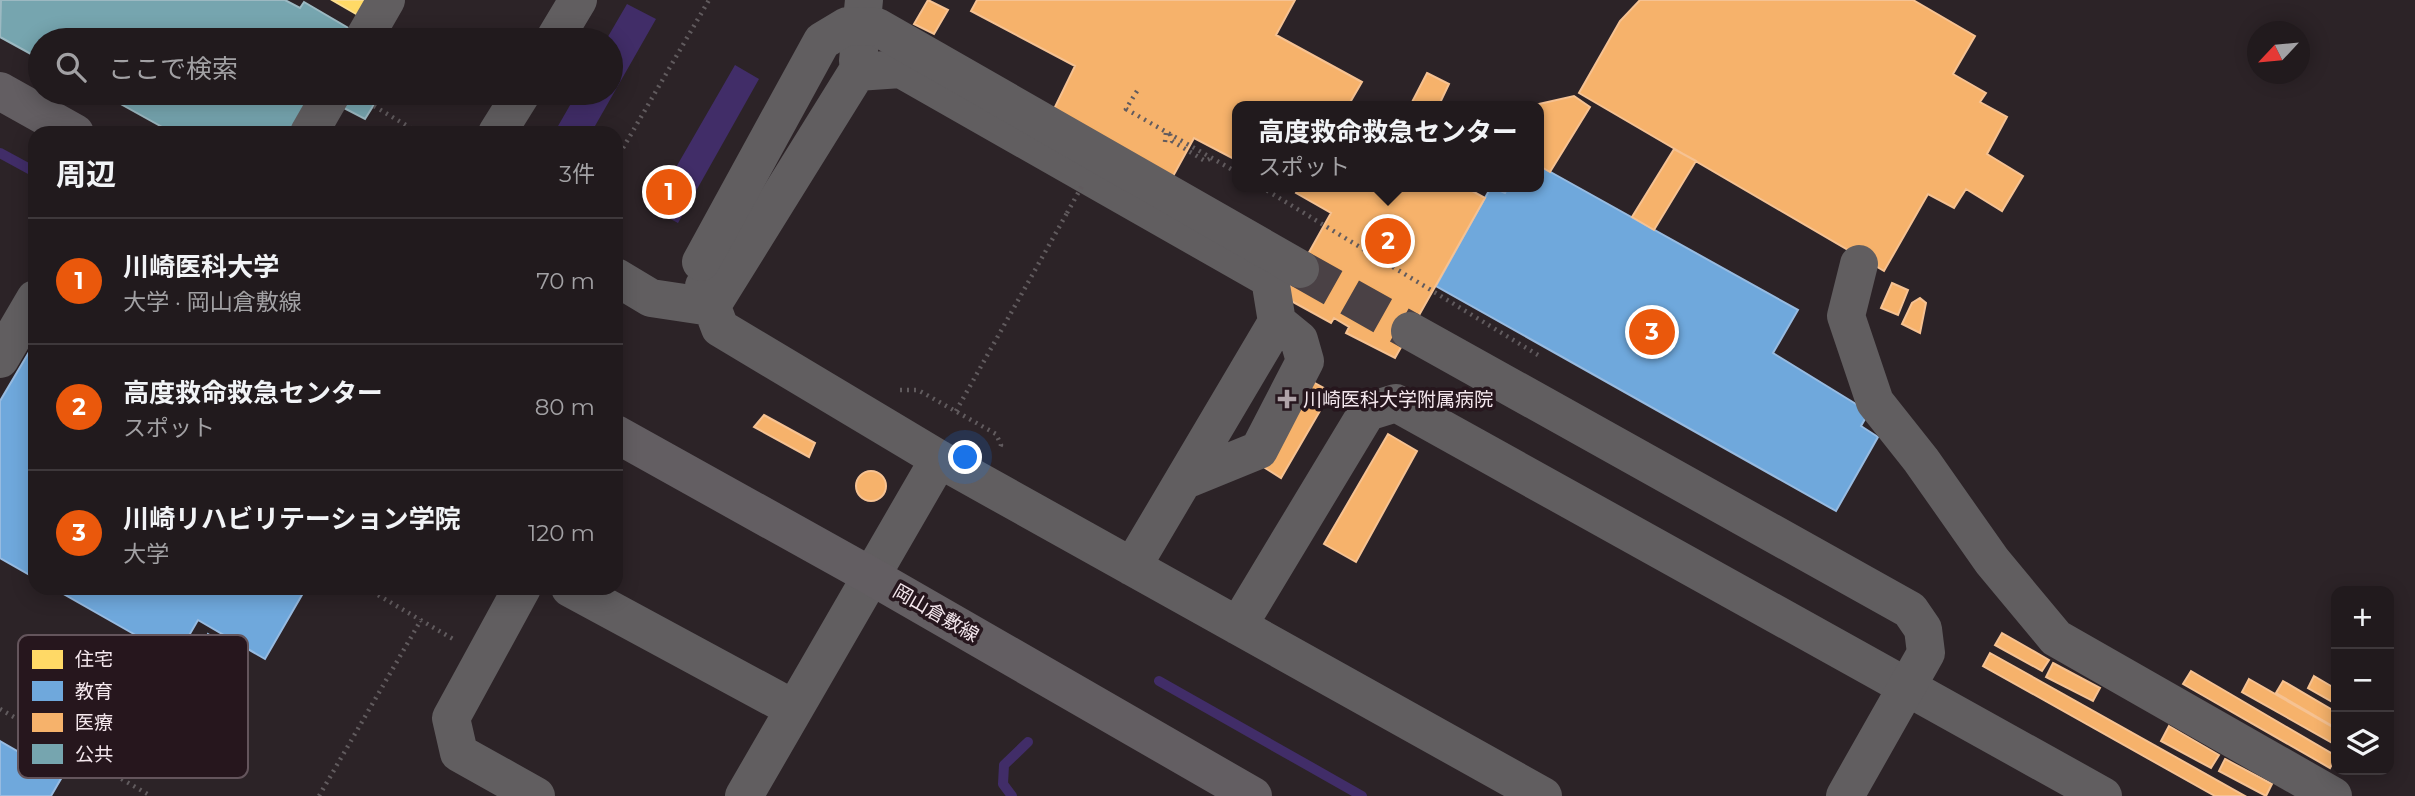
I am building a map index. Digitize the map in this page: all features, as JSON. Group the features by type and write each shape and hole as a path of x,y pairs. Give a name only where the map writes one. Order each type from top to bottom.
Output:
{"main road":[{"path":"0,92 62,126"},
{"name":"岡山倉敷線","path":"623,438 872,576 1253,796"}],"lane":[{"path":"370,28 386,0"},
{"path":"561,28 578,0"},
{"path":"712,307 858,72 864,0"},
{"path":"1300,269 877,27 847,26 822,41 701,262 705,291 720,328 939,460 1543,796"},
{"path":"858,72 901,69 1270,279 1278,322 1132,567"},
{"path":"313,126 325,105"},
{"path":"501,126 514,105"},
{"path":"1859,264 1846,316 1875,402 1921,460 1992,561 2056,638 2333,796"},
{"path":"623,281 651,298 712,307"},
{"path":"0,359 28,311"},
{"path":"1410,331 1910,610 1923,629 1926,653 1845,796"},
{"path":"1238,626 1367,412 1396,403 2103,796"},
{"path":"744,796 939,460"},
{"path":"518,595 450,718 459,753 536,796"},
{"path":"583,595 794,709"}],"path":[{"path":"623,148 709,0"},
{"path":"1137,91 1126,109 1232,170"},
{"path":"374,106 407,126"},
{"path":"1165,142 1168,133"},
{"path":"956,411 1067,213"},
{"path":"896,398 901,390 918,390 996,434 1001,445 996,453"},
{"path":"378,595 485,657"},
{"path":"319,796 421,620"},
{"path":"0,709 18,719"},
{"path":"120,778 151,796"}],"shaded area":[{"path":"627,4 656,19 623,77 623,28 613,28"},
{"path":"735,65 759,79 678,223 652,209"},
{"path":"570,105 607,105 595,126 558,126"}],"building: 住宅":[{"path":"332,0 374,0 363,18"}],"building: 教育":[{"path":"1544,168 1798,310 1773,353 1869,412 1861,426 1878,437 1836,511 1436,286 1488,192 1544,192"},
{"path":"28,354 28,574 0,558 0,401"},
{"path":"65,595 302,595 265,659 248,649 248,635 224,635 198,620 189,635 136,635"},
{"path":"0,741 18,751 18,778 61,778 51,796 0,796"}],"building: 医療":[{"path":"928,0 948,10 934,34 914,24"},
{"path":"977,0 1295,0 1276,35 1362,82 1351,101 1232,101 1232,158 1194,138 1171,180 1052,113 1075,66 971,11"},
{"path":"1640,0 1913,0 1975,36 1953,74 1986,93 1980,102 2007,117 1987,154 2023,176 2002,211 1966,189 1954,208 1928,194 1884,271 1579,93 1620,21"},
{"path":"1427,73 1449,84 1441,101 1413,101"},
{"path":"1574,96 1590,107 1550,172 1544,168 1544,103"},
{"path":"1674,149 1696,161 1654,230 1632,217"},
{"path":"1474,192 1485,198 1395,358 1346,333 1349,327 1334,318 1331,323 1284,297 1331,213 1296,193"},
{"path":"1892,283 1908,290 1898,315 1881,308"},
{"path":"1920,298 1926,303 1920,333 1902,324 1912,303"},
{"path":"1313,382 1331,392 1281,478 1265,468"},
{"path":"764,415 815,443 809,457 754,427"},
{"path":"1388,434 1417,451 1356,562 1324,544"},
{"path":"871,471 882,475 886,486 882,497 871,501 860,497 856,486 860,475"},
{"path":"2002,633 2049,660 2042,671 1995,645"},
{"path":"1990,653 2245,796 2215,796 1983,666"},
{"path":"2053,663 2100,688 2093,701 2046,677"},
{"path":"2191,671 2331,753 2330,768 2183,684"},
{"path":"2314,676 2331,686 2331,701 2308,688"},
{"path":"2249,679 2331,726 2331,742 2242,692"},
{"path":"2283,681 2331,709 2331,725 2276,693"},
{"path":"2169,726 2219,755 2211,768 2161,741"},
{"path":"2225,759 2272,784 2266,796 2219,771"}],"building: 公共":[{"path":"1,0 285,0 300,8 304,2 348,28 28,28 28,52 0,37"},
{"path":"123,105 313,105 301,126 160,126"},
{"path":"338,105 374,105 365,119"}],"waterway":[{"path":"0,153 28,168"},
{"path":"1159,681 1362,796"},
{"path":"1012,796 1003,784 1004,765 1028,742"}],"tunnel":[{"path":"1300,269 1410,331"}],"place":[{"name":"川崎医科大学","path":"669,192"},
{"name":"高度救命救急センター","path":"1388,241"},
{"name":"川崎リハビリテーション学院","path":"1652,332"},
{"name":"川崎医科大学附属病院","path":"1287,399"}]}
